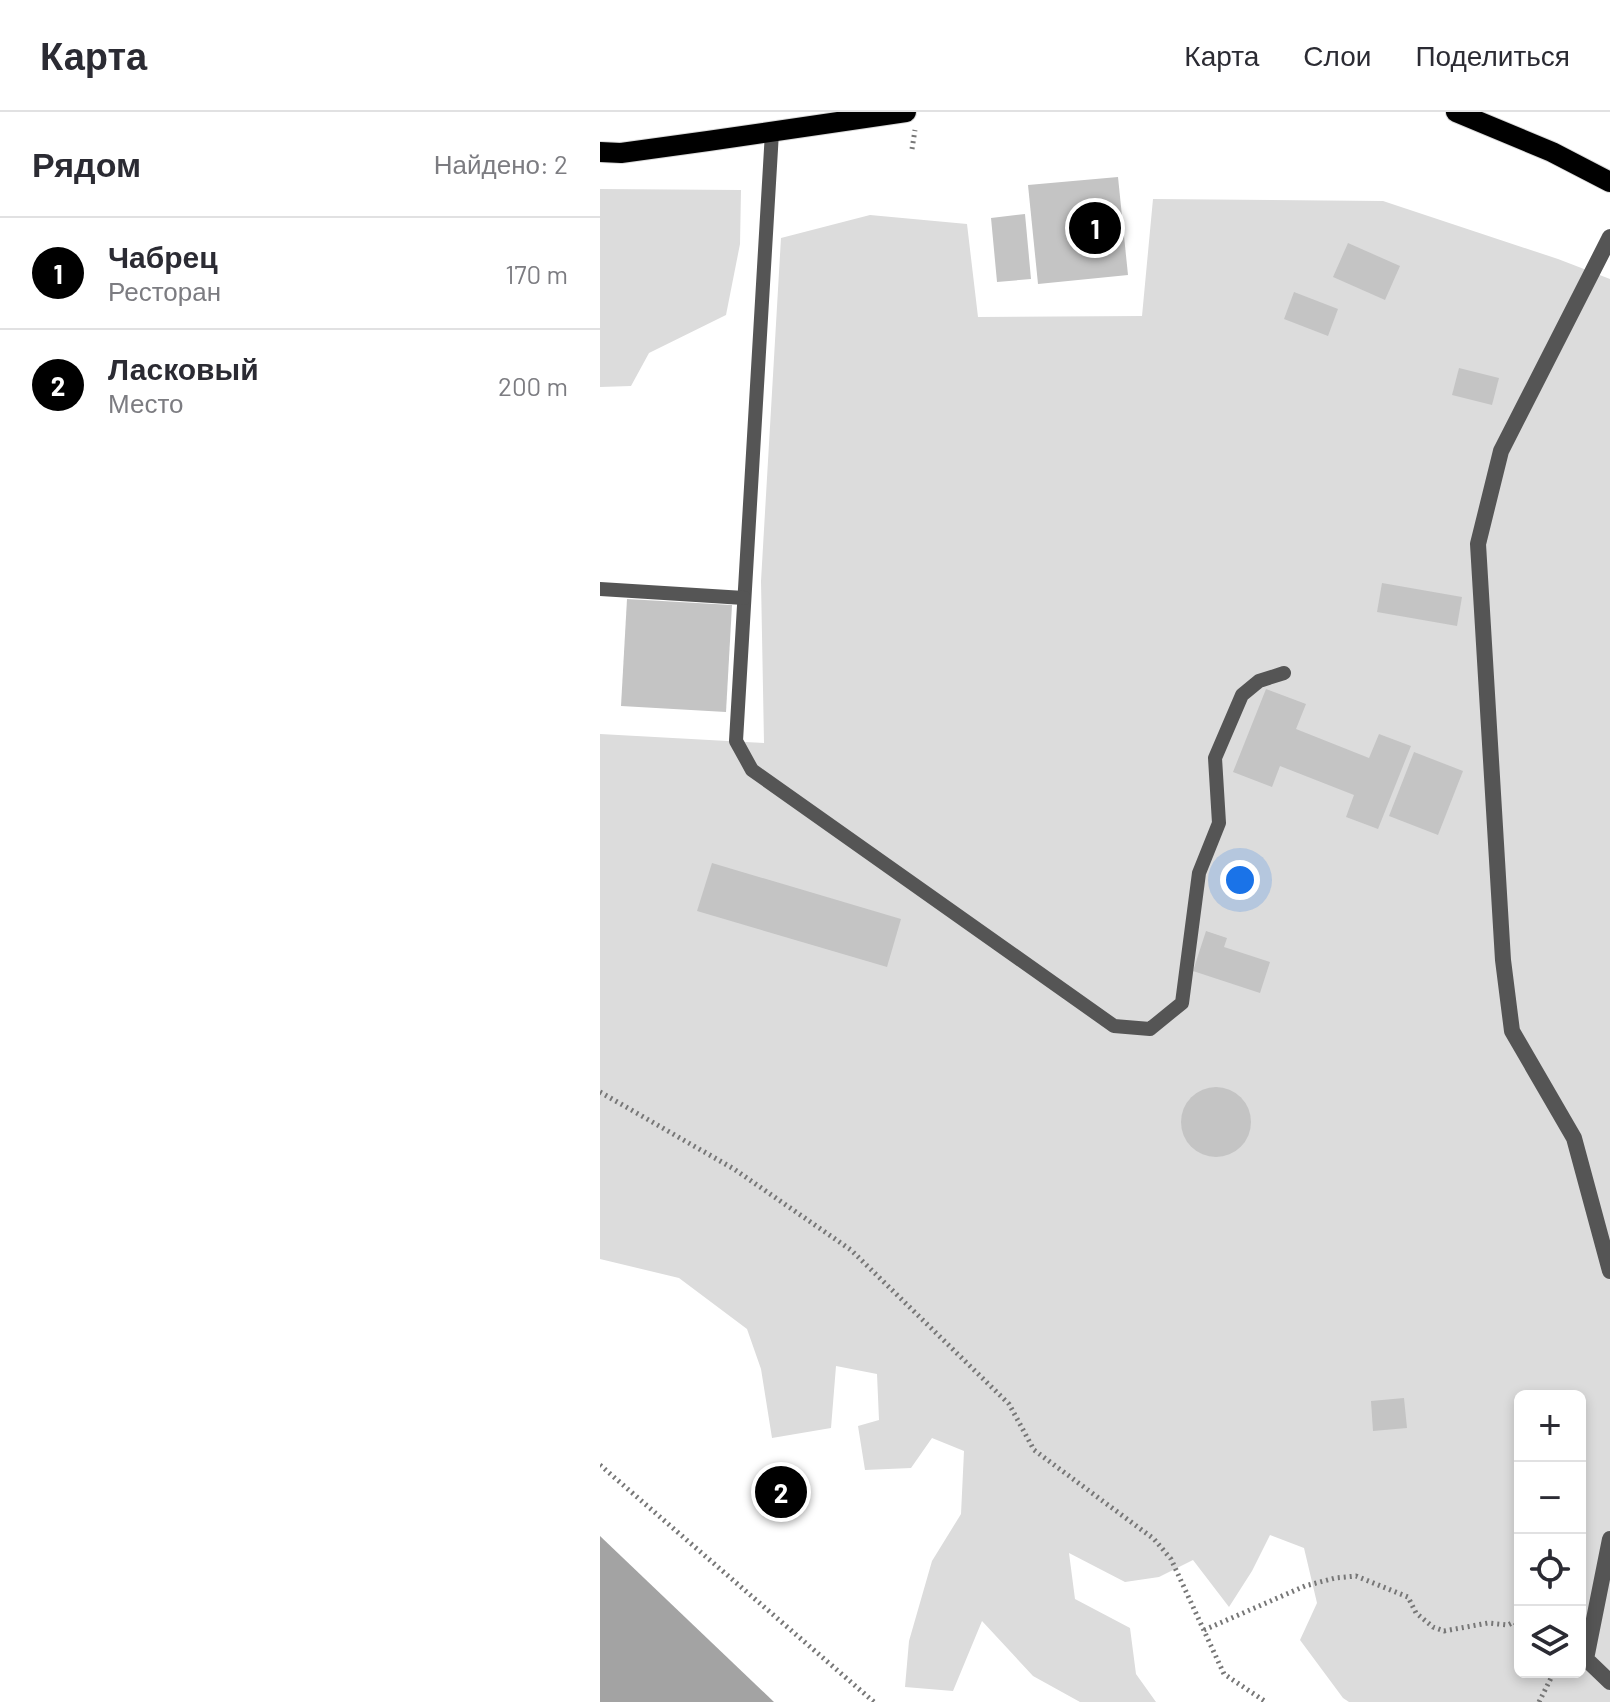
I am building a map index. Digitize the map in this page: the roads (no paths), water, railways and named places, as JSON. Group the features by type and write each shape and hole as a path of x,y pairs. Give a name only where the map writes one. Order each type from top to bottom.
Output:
{"main road":[{"path":"1456,112 1539,147 1610,182"},
{"path":"600,152 621,153 772,132 911,119"}],"street":[{"path":"1610,237 1501,451 1478,544 1503,960 1512,1031 1574,1138 1610,1271"},
{"path":"1610,1539 1586,1659 1610,1682"}],"lane":[{"path":"772,132 772,176 736,741 752,770 1114,1026 1150,1029 1182,1003 1199,873 1219,823 1215,758 1242,695 1259,681 1284,673"},
{"path":"600,589 744,598"}],"place":[{"name":"Чабрец","path":"1095,228"},
{"name":"Ласковый","path":"781,1492"}]}
